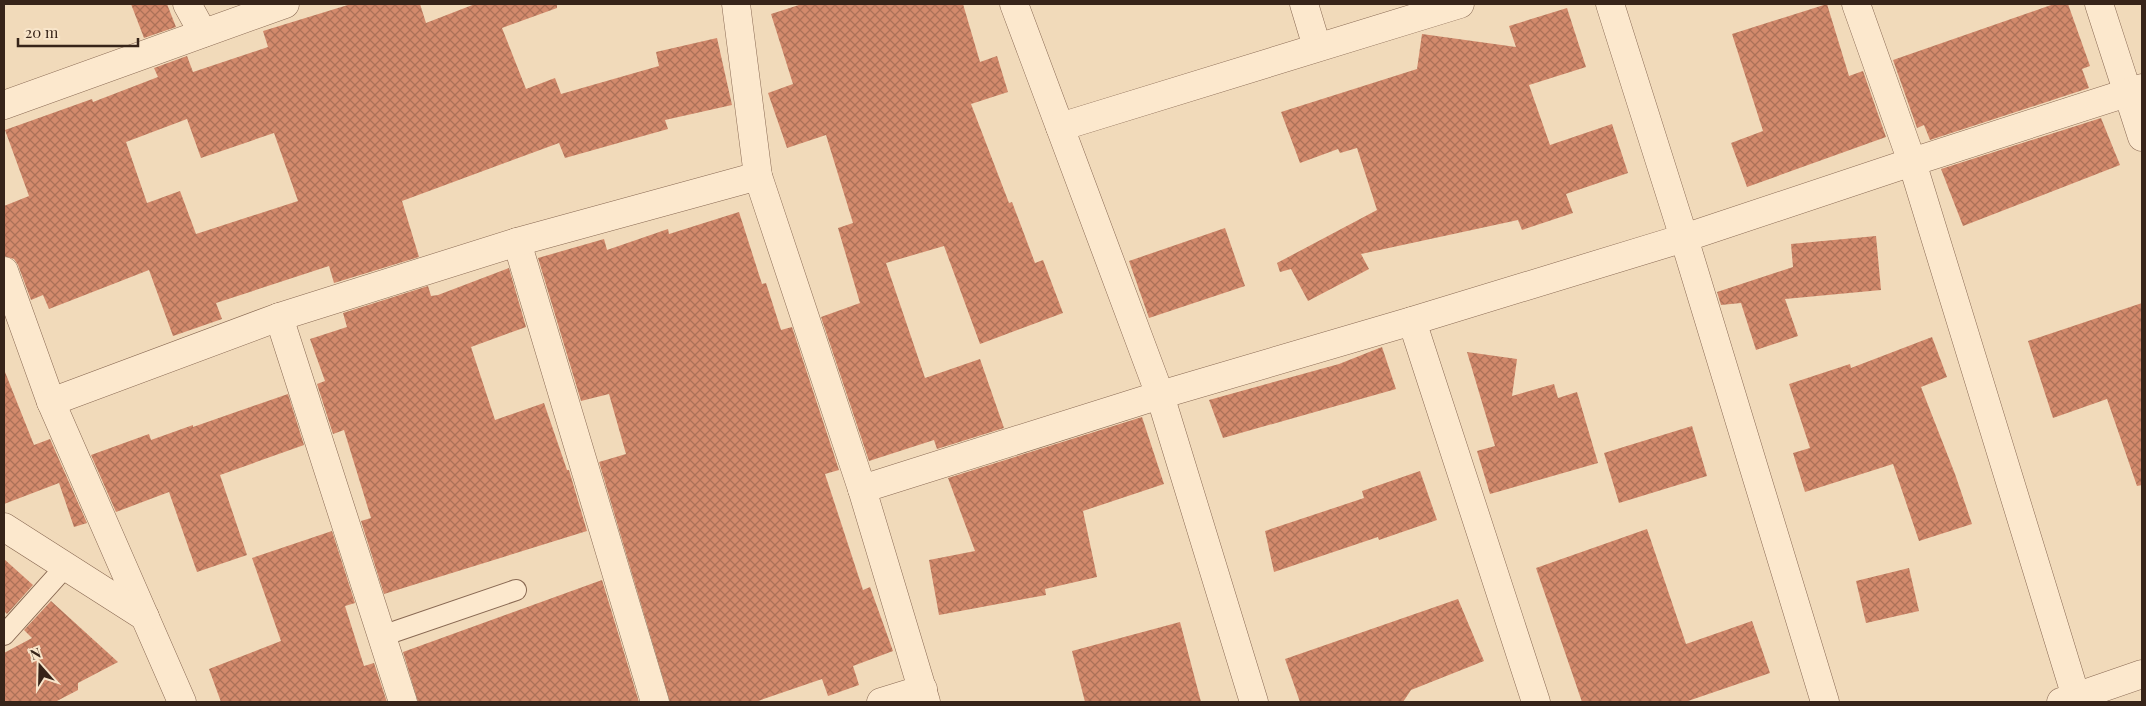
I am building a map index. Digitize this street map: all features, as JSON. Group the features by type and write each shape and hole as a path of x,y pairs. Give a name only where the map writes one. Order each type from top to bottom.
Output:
{"street":[{"path":"187,4 203,33"},
{"path":"4,105 285,4"},
{"path":"736,4 758,176 862,489 924,696 881,702"},
{"path":"1014,4 1160,396 1254,702"},
{"path":"1304,4 1317,46"},
{"path":"1060,127 1317,46 1460,4"},
{"path":"1610,4 1684,238 1825,702"},
{"path":"1856,4 1912,162 2069,700 2142,674"},
{"path":"2100,4 2135,90 2142,137"},
{"path":"862,489 1160,396 1684,238 2135,90"},
{"path":"51,402 280,317 517,242 758,176"},
{"path":"517,242 655,702"},
{"path":"4,271 51,402 182,702"},
{"path":"280,317 404,702"},
{"path":"1412,321 1536,702"},
{"path":"4,527 145,617"}],"lane":[{"path":"4,635 66,566"},
{"path":"382,636 516,590"}],"building":[{"path":"131,4 167,4 176,27 144,38"},
{"path":"351,4 420,4 426,23 475,4 557,4 557,8 502,28 526,89 555,78 561,94 659,66 656,52 717,38 732,105 665,120 668,129 565,158 559,143 402,201 419,257 334,283 329,266 216,303 222,319 173,336 149,270 49,309 43,295 31,300 18,265 14,259 4,256 4,206 29,196 5,130 92,99 93,102 158,77 154,68 187,56 193,72 268,47 263,31","holes":["187,119 201,158 274,133 298,201 196,234 180,191 147,203 126,142"]},
{"path":"802,4 963,4 980,62 997,56 1008,92 971,104 1009,203 1012,202 1035,263 1043,260 1063,313 980,344 944,246 886,263 925,378 980,359 1004,428 937,449 934,440 869,461 821,317 860,303 838,228 853,223 826,135 787,148 768,93 793,84 771,14"},
{"path":"1827,4 1849,76 1863,71 1886,137 1747,187 1731,143 1763,131 1732,34"},
{"path":"2054,4 2068,4 2090,66 2082,69 2089,88 1930,140 1924,125 1917,128 1893,60"},
{"path":"1567,8 1586,67 1529,85 1550,145 1612,124 1628,173 1566,194 1573,213 1522,230 1518,220 1361,254 1369,269 1308,301 1291,269 1280,272 1277,263 1377,210 1357,148 1340,153 1338,149 1300,163 1281,112 1417,69 1422,34 1516,47 1509,26"},
{"path":"2101,118 2120,165 1963,226 1941,169"},
{"path":"739,212 762,284 766,283 781,330 792,327 839,470 825,474 863,590 870,587 893,651 853,666 859,685 828,696 822,679 755,702 670,702 599,462 626,454 609,394 581,401 538,258 604,239 607,250 668,229 669,234"},
{"path":"1225,228 1245,286 1149,318 1129,261"},
{"path":"1876,236 1881,290 1785,299 1798,336 1756,350 1741,303 1721,305 1717,292 1793,267 1791,244"},
{"path":"509,268 526,327 471,347 495,420 544,403 567,470 569,470 587,531 384,594 361,521 371,518 344,430 333,434 317,384 325,381 310,339 347,327 343,313 428,286 431,296 438,295"},
{"path":"2142,303 2142,485 2137,486 2107,399 2053,418 2028,341"},
{"path":"1932,337 1947,377 1921,387 1955,474 1972,524 1919,541 1893,464 1805,492 1793,453 1810,448 1789,384 1850,364 1851,368"},
{"path":"1382,347 1396,389 1223,438 1209,400 1339,364"},
{"path":"1467,352 1517,359 1512,396 1554,384 1558,398 1577,392 1598,463 1490,494 1477,451 1495,446"},
{"path":"5,372 34,445 50,439 87,523 74,527 59,483 4,504"},
{"path":"288,394 304,445 220,475 247,555 197,572 169,492 116,512 91,455 149,434 151,440 193,425 193,427"},
{"path":"1142,417 1164,484 1083,511 1097,577 1045,589 1046,595 939,615 929,560 975,551 948,478"},
{"path":"1692,426 1707,476 1619,503 1604,453"},
{"path":"1420,471 1437,520 1379,540 1378,537 1274,572 1265,531 1364,498 1362,491"},
{"path":"1647,529 1686,644 1752,621 1770,673 1685,702 1582,702 1536,568"},
{"path":"332,531 355,603 345,606 364,666 374,663 387,702 221,702 209,669 281,641 252,558"},
{"path":"4,559 33,585 7,614 4,611"},
{"path":"1909,568 1919,611 1866,623 1856,581"},
{"path":"602,580 639,702 418,702 403,652"},
{"path":"1458,599 1484,661 1411,690 1403,702 1300,702 1285,659"},
{"path":"51,601 118,662 78,683 78,690 55,702 4,702 4,653 32,638 24,630"},
{"path":"1180,622 1201,702 1085,702 1072,651"}]}
